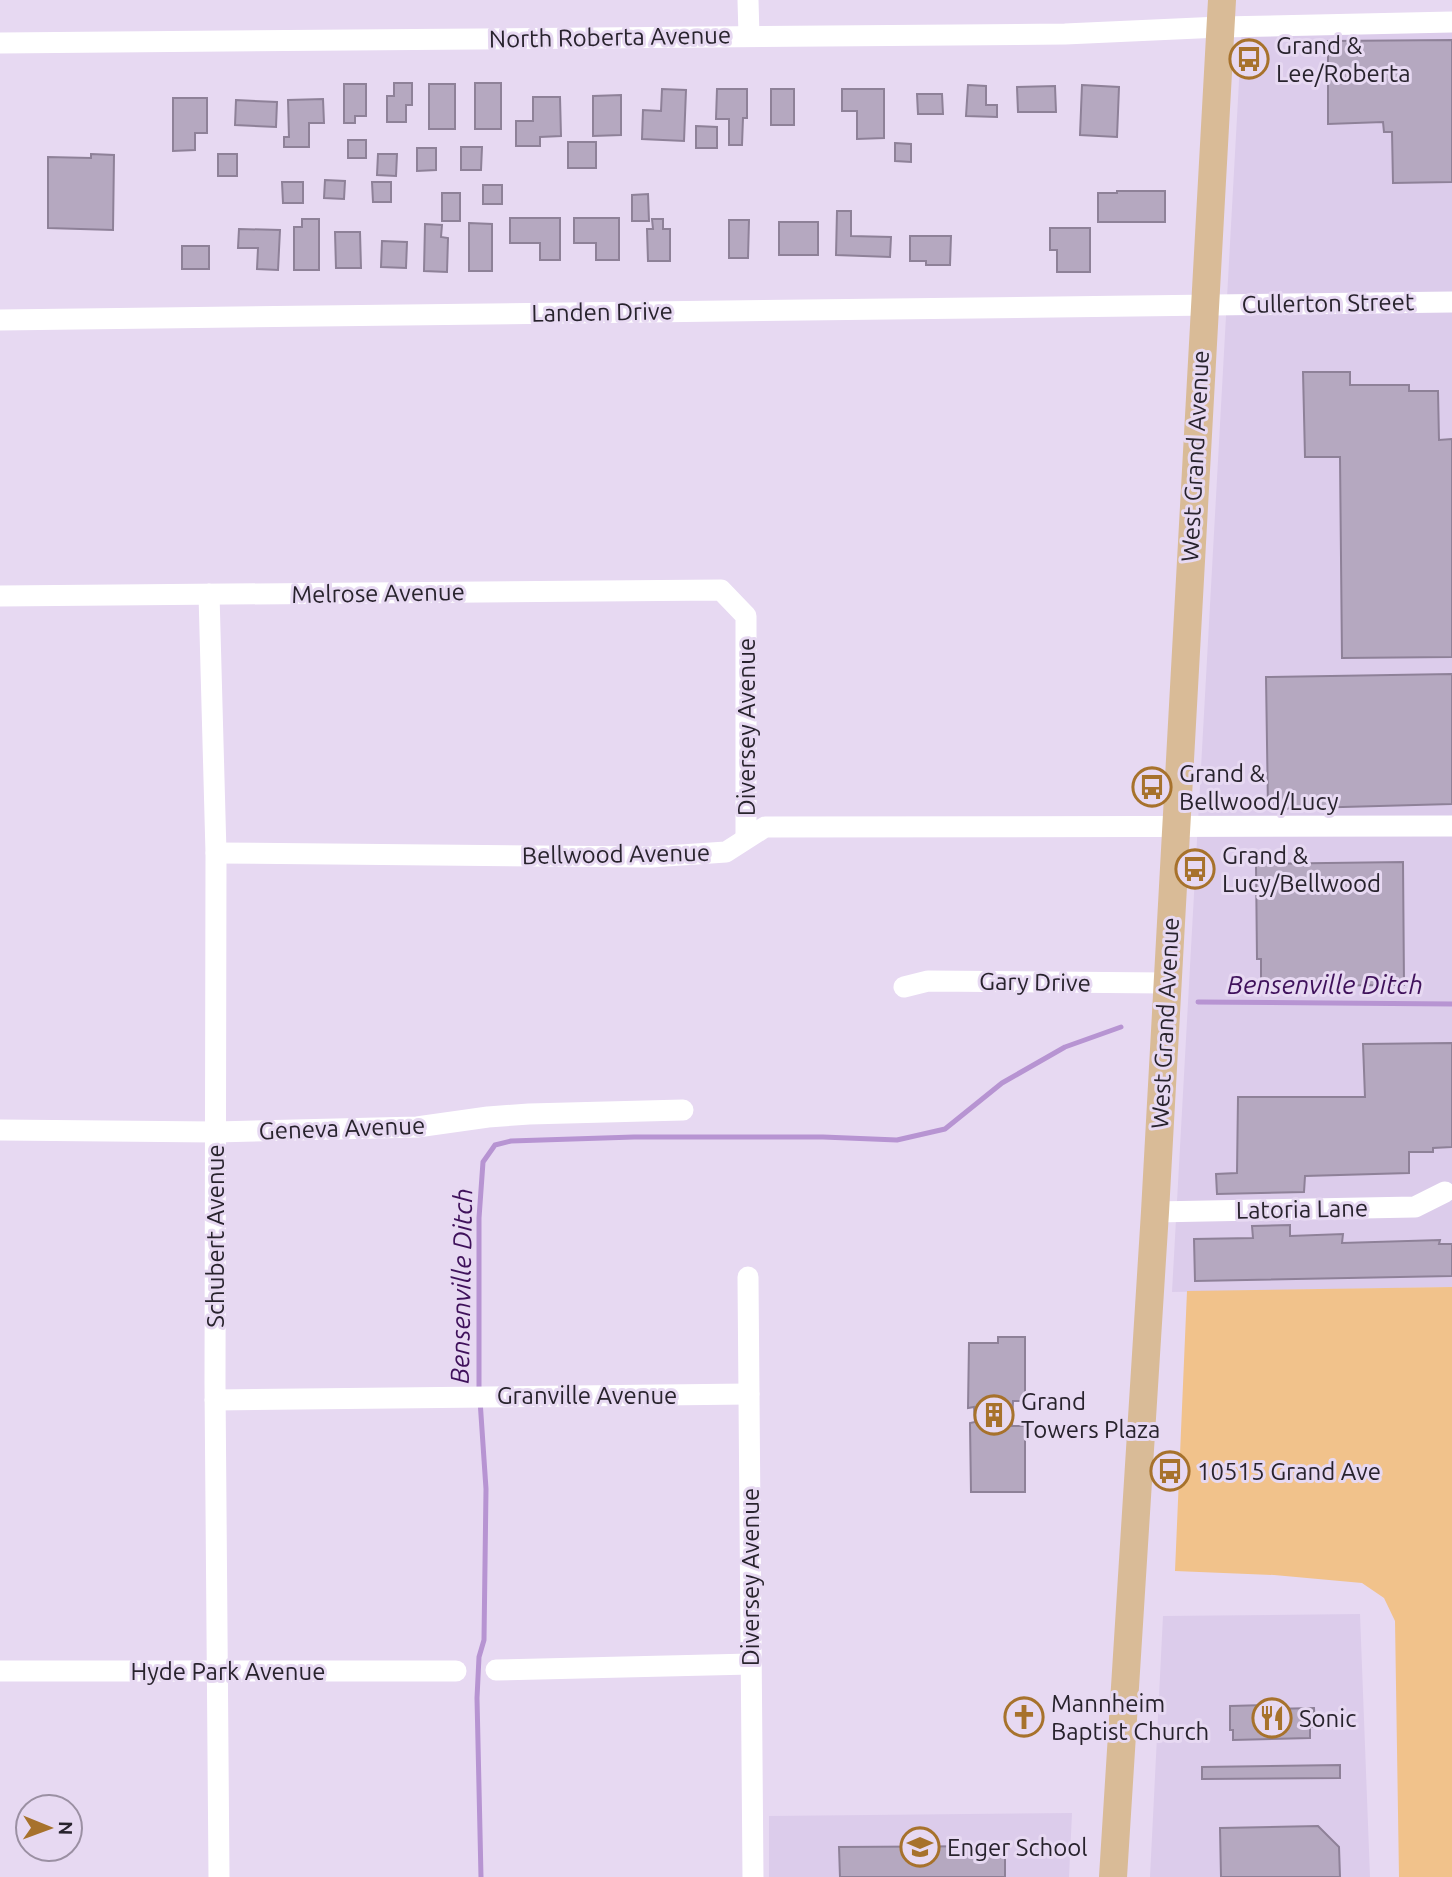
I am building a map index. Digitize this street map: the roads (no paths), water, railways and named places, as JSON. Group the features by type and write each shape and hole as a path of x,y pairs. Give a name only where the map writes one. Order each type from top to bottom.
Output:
{"main road":[{"name":"West Grand Avenue","path":"1113,1877 1155,1212 1221,14"}],"street":[{"path":"748,0 748,36"},
{"name":"North Roberta Avenue","path":"0,43 1065,34 1221,14 1452,22"},
{"name":"Cullerton Street","path":"1204,305 1452,302"},
{"name":"Landen Drive","path":"0,320 1204,305"},
{"name":"Melrose Avenue","path":"0,596 721,590 746,616"},
{"name":"Schubert Avenue","path":"209,594 216,853 215,1400 219,1877"},
{"name":"Diversey Avenue","path":"746,616 746,838"},
{"name":"Bellwood Avenue","path":"216,853 650,857 726,852 765,827 1452,826"},
{"name":"Gary Drive","path":"904,987 928,981 1166,984"},
{"name":"Geneva Avenue","path":"0,1130 215,1132 417,1127 529,1114 683,1110"},
{"name":"Latoria Lane","path":"1155,1212 1415,1208 1444,1192"},
{"name":"Diversey Avenue","path":"748,1277 753,1877"},
{"name":"Granville Avenue","path":"215,1400 749,1394"},
{"path":"496,1670 751,1664"},
{"name":"Hyde Park Avenue","path":"0,1671 456,1671"}],"waterway":[{"name":"Bensenville Ditch","path":"1198,1002 1452,1004"},
{"name":"Bensenville Ditch","path":"479,1391 479,1218 483,1162 495,1145 511,1141 634,1137 823,1137 897,1140 945,1129 1002,1083 1065,1047 1121,1027"},
{"name":"Bensenville Ditch","path":"480,1400 486,1489 484,1640 479,1657 477,1698 481,1877"}],"place":[{"name":"Grand & Lee/Roberta","path":"1249,59"},
{"name":"Grand & Bellwood/Lucy","path":"1152,787"},
{"name":"Grand & Lucy/Bellwood","path":"1195,869"},
{"name":"Grand Towers Plaza","path":"994,1415"},
{"name":"10515 Grand Ave","path":"1170,1471"},
{"name":"Mannheim Baptist Church","path":"1024,1717"},
{"name":"Sonic","path":"1272,1718"},
{"name":"Enger School","path":"920,1847"}]}
